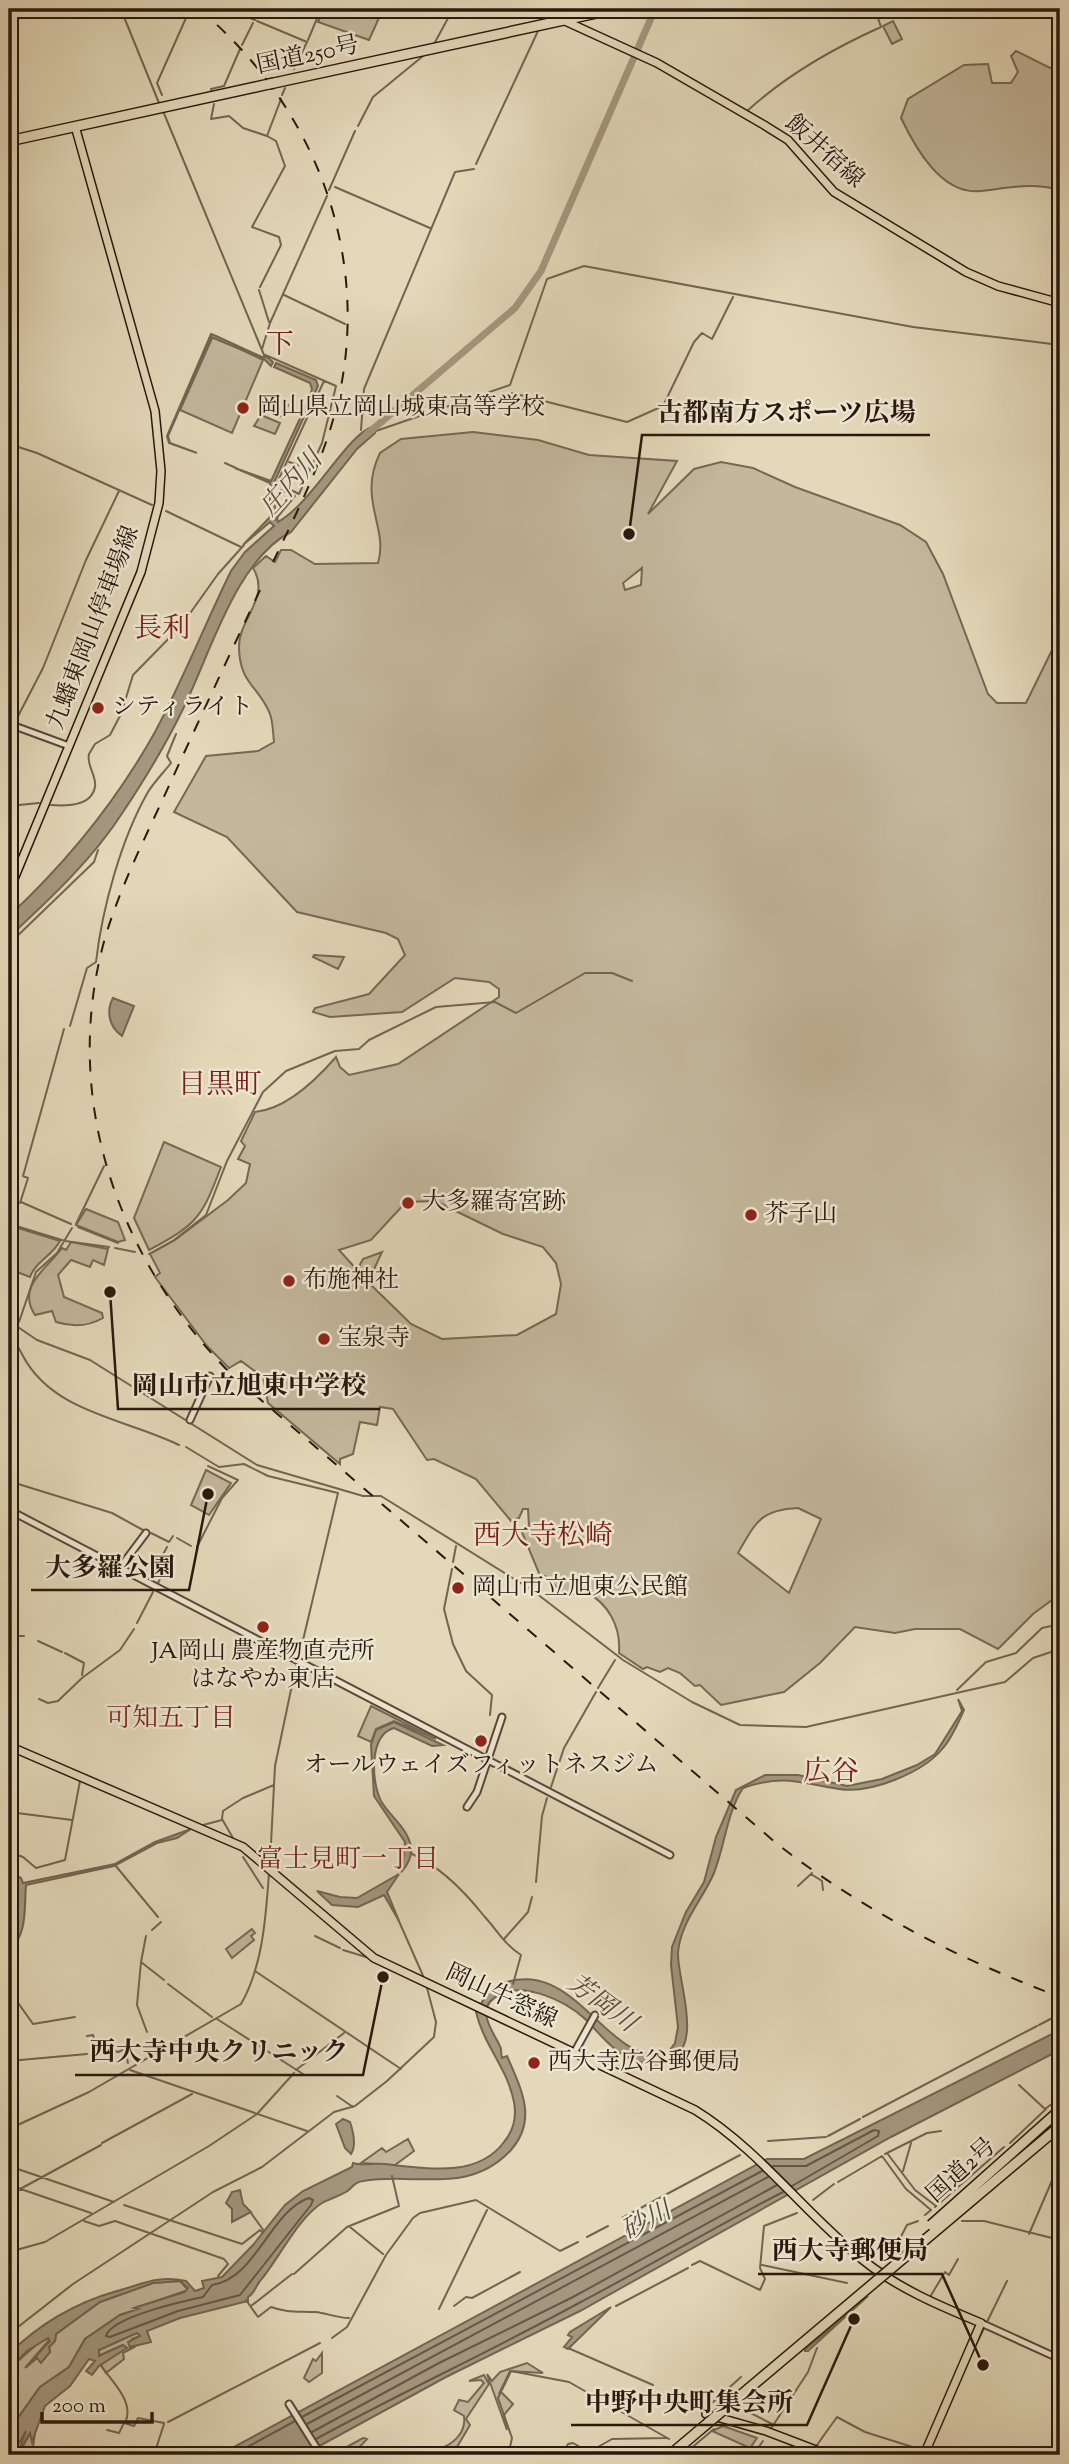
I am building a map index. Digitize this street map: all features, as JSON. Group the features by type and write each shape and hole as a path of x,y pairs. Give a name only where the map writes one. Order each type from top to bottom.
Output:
{"highway":[{"name":"国道250号","path":"9,141 615,9"},
{"path":"979,2198 1005,2167 1060,2115"},
{"name":"国道2号","path":"829,2318 868,2279 1060,2115"},
{"name":"国道2号","path":"670,2455 829,2318 1060,2126"},
{"path":"972,2182 1003,2164 1048,2128"}],"main road":[{"path":"579,27 576,22 581,17"},
{"name":"飯井宿線","path":"565,21 639,54 788,140 834,192 966,272 998,286 1060,303"},
{"name":"九蟠東岡山停車場線","path":"9,891 146,557 157,513 161,471 155,411 75,127"},
{"name":"岡山牛窓線","path":"9,1746 243,1847 372,1957 689,2106 725,2130 873,2268 927,2299 984,2325"},
{"path":"924,2455 984,2325"},
{"path":"731,2407 731,2416 737,2421"},
{"path":"817,2455 725,2422 711,2411 828,2455"},
{"path":"713,2423 725,2422"}],"street":[{"path":"9,724 69,746"},
{"path":"190,1420 210,1376"},
{"path":"9,1510 666,1854"},
{"path":"119,1569 146,1533"},
{"path":"467,1807 477,1793 502,1717"},
{"path":"574,2053 595,2015"},
{"path":"984,2325 1060,2359"},
{"path":"290,2407 319,2452"}],"shaded area":[{"path":"324,9 383,9 369,40 318,22"},
{"path":"893,21 902,39 892,44 883,26"},
{"path":"1016,51 1050,68 1060,65 1060,190 1030,186 980,191 953,185 931,167 907,130 901,118 908,99 964,65 988,64 992,83 1011,83 1018,72 1011,56"},
{"path":"213,336 263,360 232,433 180,410"},
{"path":"264,395 288,405 283,417 264,409 267,402 263,400"},
{"path":"261,415 280,423 275,434 254,426"},
{"path":"473,432 538,440 589,455 677,461 648,514 694,469 721,462 753,468 795,487 900,525 926,542 943,574 988,694 997,703 1026,703 1056,642 1060,608 1060,1594 1033,1614 998,1649 960,1629 915,1629 895,1633 855,1627 820,1663 784,1692 721,1705 700,1685 695,1686 680,1673 668,1668 660,1672 647,1667 643,1669 619,1653 615,1625 601,1603 585,1591 566,1596 545,1576 541,1578 521,1530 529,1526 528,1509 523,1509 519,1518 511,1521 476,1479 434,1459 427,1460 393,1409 380,1407 377,1425 360,1422 353,1454 340,1459 340,1464 268,1403 263,1377 241,1361 229,1368 207,1346 155,1277 160,1273 150,1254 175,1240 246,1183 250,1164 238,1159 245,1146 241,1141 255,1112 267,1110 300,1092 336,1057 340,1067 349,1075 398,1064 499,997 499,989 489,982 455,978 402,1012 330,1017 313,1012 315,1008 369,994 405,955 398,939 386,933 297,912 227,837 174,812 206,756 258,751 274,742 270,714 246,677 240,659 240,636 258,589 258,579 253,568 266,556 275,562 281,550 291,550 315,564 378,563 380,537 372,499 374,470 380,453 401,439","holes":["642,568 641,585 625,590 623,583","435,1201 503,1234 543,1247 556,1263 561,1284 556,1314 517,1335 442,1339 411,1324 368,1282 382,1252 363,1259 357,1270 339,1250 371,1240 406,1202","798,1508 821,1519 789,1593 738,1553 760,1520 785,1509"]},
{"path":"313,957 344,957 338,969"},
{"path":"164,1142 221,1167 209,1197 196,1218 178,1233 149,1250 134,1218"},
{"path":"86,1209 118,1222 125,1240 118,1242 76,1225"},
{"path":"15,1227 60,1241 30,1277 9,1269 9,1248"},
{"path":"71,1242 108,1249 104,1265 93,1260 90,1267 71,1260 58,1275 64,1297 102,1313 103,1318 98,1321 68,1325 56,1322 52,1311 35,1315 30,1305 29,1295 36,1278 62,1248 66,1250"},
{"path":"206,1470 231,1483 209,1515 191,1505"},
{"path":"371,1706 436,1739 394,1721 376,1729 371,1742 358,1736"},
{"path":"252,1929 255,1933 251,1936 254,1940 232,1958 226,1949"},
{"path":"408,2139 414,2151 395,2165 361,2163 382,2148 386,2152"},
{"path":"180,2281 188,2290 120,2315 85,2339 69,2367 40,2387 13,2425 9,2438 9,2369 44,2338 50,2339 26,2367 37,2358 41,2361 50,2352 49,2347 55,2341 56,2334 100,2302 153,2283"},
{"path":"868,2296 808,2351 805,2351 805,2350"},
{"path":"137,2332 140,2336 132,2339 130,2347 136,2346 123,2353 124,2359 106,2373 101,2365 123,2345 98,2356 99,2350"},
{"path":"322,2353 322,2373 309,2382 304,2378 313,2359 316,2361"},
{"path":"527,2363 543,2373 510,2371 499,2394 501,2392 513,2404 504,2415 507,2430 487,2374 492,2381 500,2372"},
{"path":"484,2375 489,2384 466,2419 470,2425 457,2447 447,2452 444,2447 457,2438 464,2426 464,2416 454,2410 459,2400 468,2402 484,2383 481,2380 469,2381"},
{"path":"723,2426 757,2438 750,2448 712,2431"},
{"path":"31,2432 32,2440 35,2432 32,2455 18,2455"},
{"path":"363,2438 367,2439 352,2455 332,2455"}],"water":[{"path":"211,334 273,362 271,366 264,359 211,337 168,436 170,443 197,453 169,443 167,436"},
{"path":"276,363 316,380 318,386 272,487 278,522 304,500 351,443 372,427 375,433 357,449 291,532 271,546 254,564 226,612 175,724 131,800 85,862 9,937 9,916 70,853 124,783 155,732 231,571 245,552 274,526 270,522 243,545 270,517 270,483 235,468 271,481 309,399 312,389 310,383 274,367"},
{"path":"113,998 134,1006 122,1036 111,1022 110,1007"},
{"path":"958,1699 964,1710 946,1744 923,1766 895,1780 852,1790 781,1781 743,1788 733,1807 714,1873 687,1921 680,1942 678,1953 687,2027 685,2042 679,2054 663,2064 639,2062 617,2051 584,2018 566,2005 544,1995 520,1990 499,1995 488,2005 487,2018 500,2046 502,2058 507,2056 522,2092 525,2115 524,2127 511,2150 495,2164 477,2173 459,2178 382,2179 360,2182 322,2203 297,2229 248,2297 248,2301 180,2318 147,2331 151,2342 130,2347 128,2342 140,2336 137,2333 99,2350 99,2356 123,2345 127,2348 99,2366 92,2375 86,2371 95,2361 89,2359 70,2386 45,2406 32,2442 30,2433 17,2455 26,2431 12,2455 9,2455 13,2425 40,2387 69,2367 85,2339 120,2315 138,2309 134,2308 185,2292 188,2288 180,2281 153,2283 100,2302 56,2334 55,2341 49,2347 50,2352 41,2363 37,2358 25,2368 50,2341 48,2338 27,2351 9,2369 9,2354 59,2315 102,2296 151,2281 176,2279 186,2281 195,2291 204,2288 202,2281 222,2277 253,2245 285,2205 303,2191 352,2167 353,2163 448,2168 479,2162 493,2154 510,2133 515,2113 511,2089 484,2035 476,2012 490,1989 519,1979 544,1982 566,1993 624,2043 645,2053 667,2054 675,2043 678,2027 671,1965 672,1947 686,1912 704,1882 716,1837 736,1790 765,1775 798,1775 847,1786 882,1779 917,1765 935,1754 962,1711"},
{"path":"394,1722 443,1745 432,1746 394,1728 386,1732 376,1749 375,1782 381,1801 403,1828 411,1847 409,1860 402,1871 405,1842 374,1796 371,1745 376,1730"},
{"path":"191,1829 177,1838 157,1843 114,1866 26,1885 22,1929 9,1951 9,1931 17,1906 10,1872 21,1878 23,1883 115,1864 155,1842"},
{"path":"399,1874 387,1892 399,1921 384,1895 358,1907 332,1905 317,1891 357,1898"},
{"path":"1060,2030 1060,2050 891,2137 580,2311 446,2377 303,2455 219,2455 767,2159 804,2159"},
{"path":"343,2119 350,2122 352,2130 354,2142 351,2154 345,2148 336,2124"},
{"path":"240,2190 243,2204 251,2212 232,2222 232,2209 226,2203 232,2192"},
{"path":"611,2307 568,2349 564,2347 572,2337 568,2335 570,2332"}],"waterway":[{"path":"162,95 157,83 190,9"},
{"path":"228,9 255,20"},
{"path":"255,18 258,9"},
{"path":"308,40 321,9"},
{"path":"434,44 453,9"},
{"name":"庄内川","path":"366,435 515,308 541,271 655,9"},
{"path":"746,112 810,64 881,27 875,9"},
{"path":"122,12 159,103"},
{"path":"257,21 307,42 294,69"},
{"path":"242,45 253,23"},
{"path":"476,164 538,31"},
{"path":"212,92 211,89 224,86 240,49"},
{"path":"358,126 373,97 423,56"},
{"path":"282,95 285,88"},
{"path":"260,287 281,245 279,237 252,227 285,166 276,141 267,136 281,99"},
{"path":"214,104 211,119 229,116 243,128 267,136"},
{"path":"163,111 264,355"},
{"path":"329,190 355,131"},
{"path":"361,430 364,389 455,172 474,169"},
{"path":"335,187 430,228"},
{"path":"262,349 270,323 327,196"},
{"path":"373,432 510,385 547,279 584,266 913,327 1060,345"},
{"path":"259,290 269,322"},
{"path":"284,295 345,324"},
{"path":"512,393 627,422 663,406 694,342 702,333 712,339 733,297"},
{"path":"265,355 336,386 322,443 299,494 277,483 324,381"},
{"path":"9,444 37,453 152,505"},
{"path":"289,462 310,469"},
{"path":"225,463 236,468"},
{"path":"275,520 295,496 281,490"},
{"path":"15,722 43,668 86,560 119,491"},
{"path":"166,511 241,547"},
{"path":"51,805 77,804 93,794 95,783 89,754 95,744 110,735 121,714 133,675 181,626 218,574 244,545"},
{"path":"9,732 11,728"},
{"path":"70,1026 87,968 96,962 108,897 121,852 148,792 171,763 167,756 176,734"},
{"path":"9,806 39,803"},
{"path":"9,944 94,862 98,850"},
{"path":"149,1254 174,1240 206,1215 227,1161 263,1092 286,1071 335,1051 359,1049 369,1040 436,1007 495,1002 516,1013 585,973 612,973 632,981"},
{"path":"20,1203 28,1178 23,1176 64,1029"},
{"path":"76,1224 104,1166"},
{"path":"21,1202 71,1224"},
{"path":"9,1237 18,1207"},
{"path":"13,1225 65,1241 109,1247"},
{"path":"78,1227 118,1243"},
{"path":"19,1322 36,1272 57,1253 72,1228"},
{"path":"115,1248 135,1252"},
{"path":"9,1321 37,1340 90,1360 257,1465 363,1496 381,1496 532,1590 623,1660 692,1702 740,1725 806,1727 1005,1682 1033,1658 1060,1649"},
{"path":"9,1337 12,1330"},
{"path":"15,1332 23,1356 36,1375 53,1390 93,1412 179,1445"},
{"path":"186,1447 219,1467 244,1464 268,1476 338,1493"},
{"path":"197,1547 222,1498 238,1480 208,1466"},
{"path":"9,1470 15,1483 112,1513 143,1530"},
{"path":"299,1657 338,1493"},
{"path":"151,1533 169,1542 173,1536"},
{"path":"177,1538 191,1546"},
{"path":"453,1562 456,1546"},
{"path":"158,1583 167,1564 160,1560 167,1547"},
{"path":"452,1569 444,1609 453,1644 466,1671 492,1695 490,1715"},
{"path":"137,1623 153,1592"},
{"path":"957,1690 986,1662 1016,1653 1042,1628 1060,1624"},
{"path":"39,1699 48,1703 58,1701 82,1678 120,1650 134,1629"},
{"path":"9,1636 24,1636"},
{"path":"38,1641 62,1652"},
{"path":"65,1653 84,1663 82,1675"},
{"path":"598,1688 615,1660"},
{"path":"270,1863 275,1766 296,1666"},
{"path":"551,1787 564,1748 596,1692"},
{"path":"9,1852 23,1857 36,1868 65,1860 80,1781"},
{"path":"233,1838 222,1819 223,1811 243,1798 274,1785"},
{"path":"536,1882 542,1816 547,1798"},
{"path":"9,1812 72,1820"},
{"path":"203,1825 222,1820"},
{"path":"410,1853 450,1880 521,1955 513,1984"},
{"path":"243,1857 263,1888"},
{"path":"9,1862 10,1871"},
{"path":"115,1865 158,1917"},
{"path":"9,2129 89,2092 241,2004 259,1957 269,1873"},
{"path":"798,1886 812,1873"},
{"path":"811,1874 822,1881 823,1890"},
{"path":"504,1939 528,1912 532,1897"},
{"path":"398,1919 424,1978"},
{"path":"152,1930 161,1922"},
{"path":"146,1936 141,1962 164,1980"},
{"path":"315,1936 340,1948"},
{"path":"343,1950 366,1957"},
{"path":"141,1962 137,2005 147,2032"},
{"path":"255,1971 401,2069"},
{"path":"168,1984 212,2017"},
{"path":"9,2334 73,2284 213,2192 262,2167 334,2112 355,2106 387,2081 434,2037 436,2022 427,1988"},
{"path":"9,1990 33,2024 75,2017"},
{"path":"1039,2025 1060,2014"},
{"path":"217,2019 303,2074"},
{"path":"863,2117 1037,2026"},
{"path":"296,2070 344,2033"},
{"path":"87,2036 93,2035 96,2046 118,2052 125,2049 128,2063"},
{"path":"9,2061 87,2054"},
{"path":"130,2070 307,2131"},
{"path":"9,2252 45,2242 209,2146 257,2114 294,2073"},
{"path":"1019,2085 1045,2109 1057,2100"},
{"path":"102,2143 192,2094"},
{"path":"337,2096 353,2107"},
{"path":"1010,2143 1046,2109"},
{"path":"828,2136 860,2119"},
{"path":"885,2154 927,2133 941,2131"},
{"path":"768,2141 826,2137"},
{"path":"903,2171 911,2143"},
{"path":"11,2194 101,2145"},
{"path":"935,2207 1004,2147"},
{"path":"887,2153 915,2190 936,2206"},
{"name":"砂川","path":"622,2218 740,2155"},
{"path":"838,2182 882,2156 906,2189 931,2210"},
{"path":"1029,2234 1060,2162"},
{"path":"9,2166 114,2202"},
{"path":"294,2274 347,2227 399,2206 392,2176"},
{"path":"813,2200 834,2184"},
{"path":"9,2185 91,2213"},
{"path":"332,2338 347,2327 386,2255 413,2218 420,2213 476,2200 560,2251 578,2242"},
{"path":"124,2205 242,2244 260,2230 262,2232"},
{"path":"439,2309 487,2210"},
{"path":"925,2215 931,2210"},
{"path":"251,2213 264,2231"},
{"path":"692,2265 700,2261 760,2290 765,2279 760,2268 764,2226 797,2213"},
{"path":"84,2221 99,2226 115,2221 224,2259 228,2264 218,2276"},
{"path":"896,2246 907,2225 918,2221"},
{"path":"962,2221 984,2221 1060,2240"},
{"name":"砂川","path":"587,2237 608,2226"},
{"path":"350,2227 383,2254"},
{"path":"930,2297 945,2272 949,2275 958,2259"},
{"path":"762,2265 847,2283"},
{"path":"616,2306 688,2268"},
{"path":"454,2306 466,2297 472,2298 520,2272"},
{"path":"251,2306 292,2274"},
{"path":"969,2359 1007,2281"},
{"path":"246,2300 258,2317 271,2307 349,2318"},
{"path":"168,2422 320,2343"},
{"path":"568,2348 653,2385"},
{"path":"772,2427 808,2372 817,2348"},
{"path":"101,2366 125,2400 125,2423"},
{"path":"487,2455 510,2447 512,2438 498,2398 511,2371 569,2382 669,2439"},
{"path":"703,2403 712,2403 741,2377"},
{"path":"734,2411 739,2407 772,2424"},
{"path":"817,2445 837,2417 865,2432 922,2450"},
{"path":"107,2430 119,2433 124,2423 134,2426 138,2418 164,2423"},
{"path":"154,2455 164,2424"},
{"path":"689,2450 714,2429"},
{"path":"562,2455 568,2444 573,2443 589,2452 612,2439 666,2438"},
{"path":"753,2455 763,2441"},
{"path":"510,2447 514,2455"},
{"path":"448,2455 452,2450 465,2455"},
{"path":"689,2451 697,2455"}],"railway":[{"path":"199,9 241,49 277,94 306,143 327,195 342,249 348,305 345,363 333,420 314,474 273,562"},
{"path":"260,590 124,886 105,938 93,998 90,1058 95,1116 109,1173 130,1228 158,1281 192,1330 232,1375 776,1843 809,1868 912,1931 984,1966 1060,1997"}],"place":[{"name":"岡山県立岡山城東高等学校","path":"243,408"},
{"name":"古都南方スポーツ広場","path":"629,534"},
{"name":"シティライト","path":"98,708"},
{"name":"大多羅寄宮跡","path":"408,1203"},
{"name":"芥子山","path":"751,1215"},
{"name":"布施神社","path":"289,1281"},
{"name":"岡山市立旭東中学校","path":"110,1292"},
{"name":"宝泉寺","path":"324,1339"},
{"name":"大多羅公園","path":"208,1494"},
{"name":"岡山市立旭東公民館","path":"458,1588"},
{"name":"JA岡山 農産物直売所 はなやか東店","path":"263,1627"},
{"name":"オールウェイズフィットネスジム","path":"481,1741"},
{"name":"西大寺中央クリニック","path":"383,1977"},
{"name":"西大寺広谷郵便局","path":"534,2063"},
{"name":"中野中央町集会所","path":"854,2319"},
{"name":"西大寺郵便局","path":"983,2365"}],"district":[{"name":"下","path":"280,346"},
{"name":"長利","path":"162,630"},
{"name":"目黒町","path":"220,1086"},
{"name":"西大寺松崎","path":"543,1537"},
{"name":"可知五丁目","path":"171,1719"},
{"name":"広谷","path":"831,1773"},
{"name":"富士見町一丁目","path":"348,1860"}],"water label":[{"name":"芳岡川","path":"601,2004"}]}
